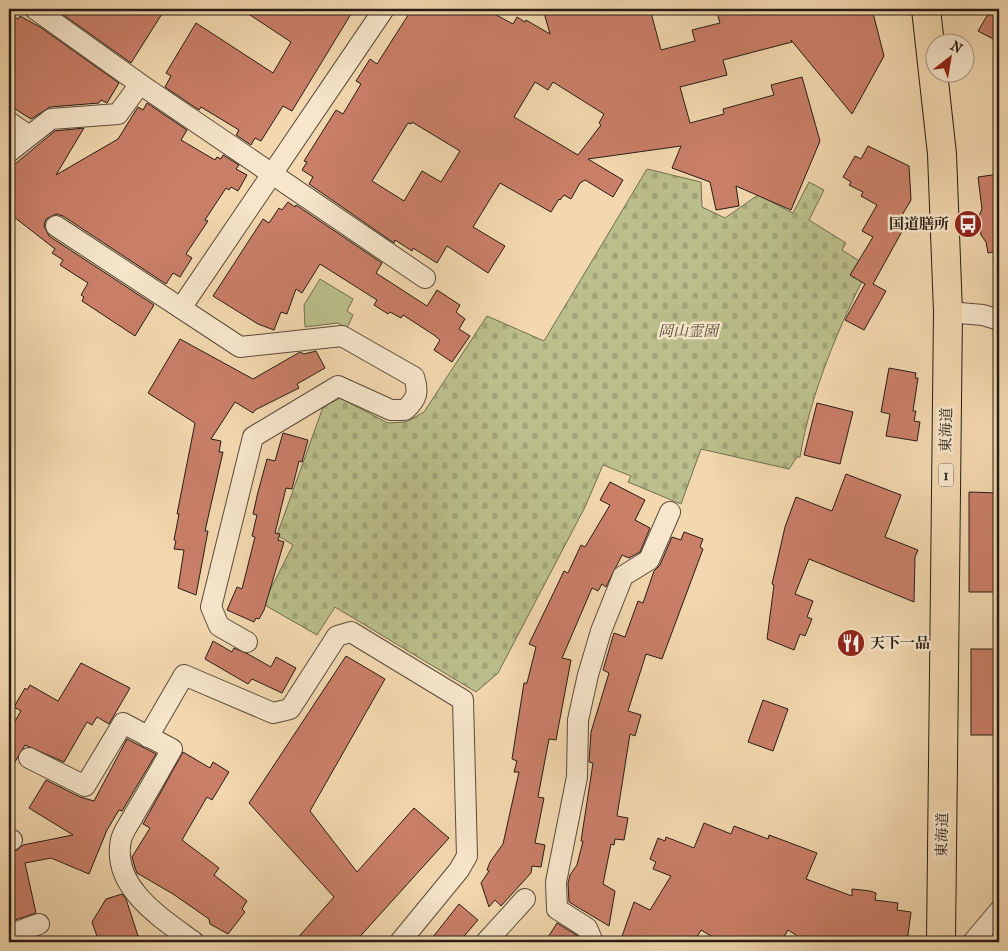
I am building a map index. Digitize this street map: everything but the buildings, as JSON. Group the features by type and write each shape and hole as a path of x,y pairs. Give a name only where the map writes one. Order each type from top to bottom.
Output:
{"highway":[{"name":"東海道","path":"926,9 942,154 948,312 941,942"}],"street":[{"path":"35,9 140,84 425,278"},
{"path":"181,308 274,175 384,9"},
{"path":"9,152 28,135 51,119 118,114 140,84"},
{"path":"9,122 28,135"},
{"path":"56,226 240,346 342,336 414,377 418,389 415,401 405,410 391,410 338,386 252,437 211,607 219,626 248,642"},
{"path":"948,312 984,315 999,320"},
{"path":"593,942 587,928 557,909 556,882 577,777 578,720 601,631 624,576 649,560 670,512"},
{"path":"148,737 184,675 273,713 290,709 337,636 351,632 463,700 467,856 459,870 400,942"},
{"path":"29,758 85,786 123,723 172,749 121,838 119,859 126,879 141,900 163,920 194,942"},
{"path":"486,942 525,899"},
{"path":"973,942 999,911"},
{"path":"9,935 39,924"}],"green space":[{"name":"岡山霊園","path":"647,169 701,182 702,207 725,218 758,195 793,213 809,182 824,190 809,220 846,243 842,250 869,267 847,312 827,360 811,409 800,457 797,457 789,469 701,449 681,504 628,482 631,476 603,465 585,507 498,673 476,692 335,607 317,635 263,604 293,545 277,535 323,407 340,398 388,423 406,422 424,412 487,316 544,341"},
{"path":"320,279 353,299 347,311 353,315 347,328 338,323 305,327 304,305"}],"place":[{"name":"国道膳所","path":"968,224"},
{"name":"天下一品","path":"851,643"}]}
